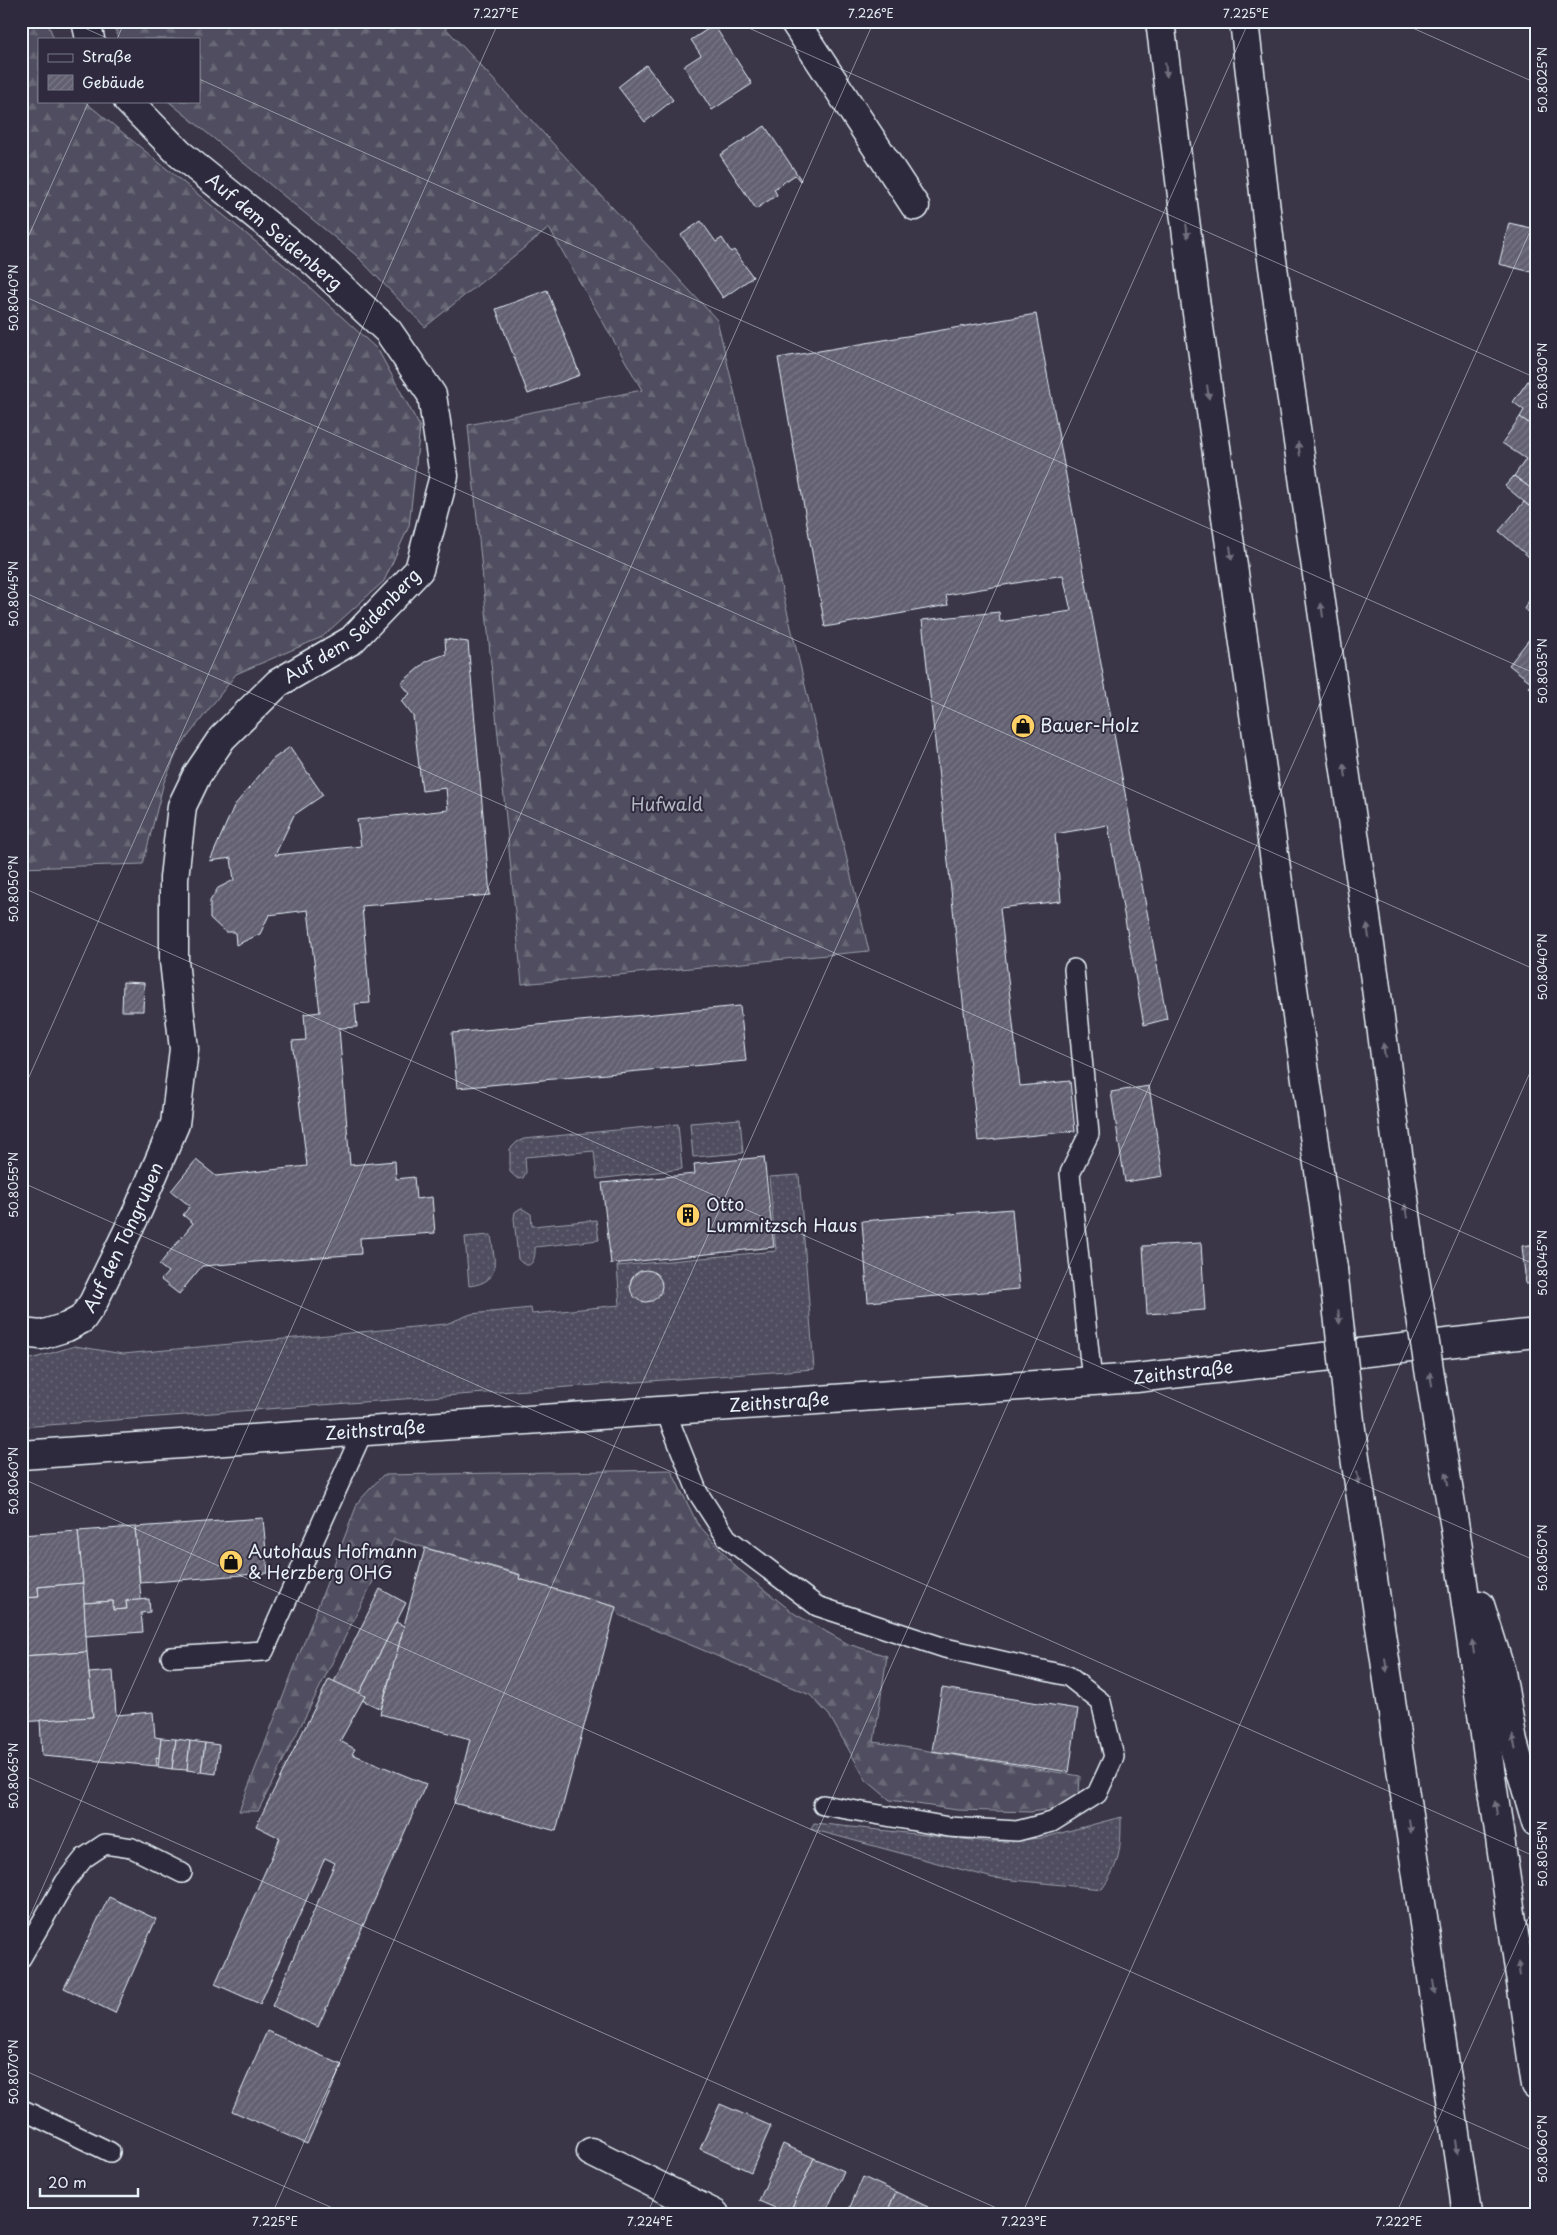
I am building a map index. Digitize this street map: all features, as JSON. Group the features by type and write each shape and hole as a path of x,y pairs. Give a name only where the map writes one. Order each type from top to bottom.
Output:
{"main road":[{"path":"86,21 90,38"},
{"path":"794,21 916,206"},
{"path":"1160,21 1195,299 1333,1268 1351,1430 1467,2214"},
{"path":"1244,21 1271,253 1375,980 1412,1259 1455,1528 1536,2086"},
{"name":"Auf dem Seidenberg","path":"129,102 180,154 314,262 388,331 432,395 444,476 419,570 352,640 278,683 229,731 197,775 182,806 174,878 174,961 184,1050 175,1124"},
{"name":"Auf den Tongruben","path":"21,1333 40,1335 67,1327 82,1318 93,1303 138,1210 175,1124"},
{"name":"Zeithstraße","path":"21,1455 1092,1381 1536,1333"},
{"path":"1455,1528 1502,1672 1514,1742 1536,1823"},
{"path":"591,2152 715,2214"}],"lane":[{"path":"1074,969 1089,1134 1070,1173 1092,1381"},
{"path":"665,1410 698,1494 727,1538 817,1606 945,1648 1068,1676 1101,1702 1114,1757 1097,1794 1052,1822 1017,1832 949,1827 823,1805"},
{"path":"171,1657 264,1651 364,1431"},
{"path":"21,1958 65,1882 84,1858 105,1844 132,1848 182,1873"},
{"path":"21,2109 110,2152"}],"green space":[{"path":"21,21 47,21 54,38 38,38 38,102 85,102 294,273 378,350 420,427 409,526 384,581 322,637 236,674 179,748 164,782 143,864 21,868"},
{"name":"Hufwald","path":"110,21 439,21 717,320 869,951 522,984 468,425 642,390 549,228 425,327 356,255 169,102 200,102 200,38 119,38"},
{"path":"740,1119 743,1153 693,1157 690,1123"},
{"path":"678,1124 682,1169 597,1179 594,1151 525,1157 526,1172 523,1178 518,1179 510,1172 510,1149 517,1142 524,1139"},
{"path":"799,1175 814,1369 21,1427 21,1362 75,1346 123,1354 446,1324 471,1314 531,1308 532,1314 620,1305 617,1266 776,1251 769,1177"},
{"path":"521,1208 531,1214 532,1226 596,1220 599,1240 535,1247 535,1256 532,1263 526,1265 518,1259 514,1218 515,1212"},
{"path":"491,1235 494,1261 492,1275 480,1284 469,1286 465,1237"},
{"path":"671,1470 697,1523 737,1568 795,1614 848,1644 887,1656 874,1742 1080,1776 1079,1795 1064,1807 1031,1812 957,1810 890,1800 866,1780 829,1715 810,1695 619,1615 616,1607 519,1579 520,1574 394,1539 258,1811 239,1811 358,1502 383,1475"},
{"path":"1121,1817 1121,1838 1116,1863 1113,1872 1102,1889 993,1878 811,1829 814,1823 990,1842 1042,1838"}],"building":[{"path":"714,25 752,84 712,110 684,66 701,55 691,40"},
{"path":"646,65 673,100 645,122 618,87"},
{"path":"765,126 801,180 795,175 774,189 777,195 756,209 720,155"},
{"path":"701,221 716,242 722,238 731,252 734,250 753,277 723,298 681,235"},
{"path":"1509,223 1536,229 1536,273 1499,264"},
{"path":"547,290 580,375 528,394 496,309"},
{"name":"Bauer-Holz","path":"1036,314 1167,1019 1144,1025 1108,825 1055,834 1061,901 1000,908 1020,1086 1070,1081 1075,1131 978,1141 922,620 999,612 1000,622 1071,611 1063,575 946,595 948,605 825,627 778,358"},
{"path":"1533,374 1536,376 1536,428 1520,417 1524,410 1513,402"},
{"path":"1520,417 1536,428 1536,492 1514,476 1526,459 1502,443"},
{"path":"1514,476 1536,492 1536,498 1529,506 1505,486"},
{"path":"1524,502 1536,512 1536,563 1499,531"},
{"path":"1533,594 1536,595 1536,616 1524,609"},
{"path":"1531,637 1536,640 1536,692 1529,687 1532,683 1509,665"},
{"path":"445,639 468,642 490,895 362,906 370,1003 355,1004 357,1027 339,1028 350,1165 395,1161 396,1179 414,1177 416,1199 432,1197 435,1233 360,1238 361,1254 202,1266 179,1294 161,1280 168,1272 159,1265 193,1223 183,1215 190,1206 171,1191 196,1160 216,1176 307,1166 292,1041 306,1040 304,1014 320,1012 308,910 269,915 260,934 236,945 235,932 225,932 210,918 210,901 218,888 234,880 231,858 210,861 234,806 273,759 290,747 323,795 294,815 275,855 361,846 357,820 448,810 446,788 422,791 413,716 401,701 410,694 401,683 427,661 446,654"},
{"path":"123,982 144,983 143,1011 122,1011"},
{"path":"740,1006 746,1061 457,1088 452,1033"},
{"path":"1149,1086 1163,1176 1125,1182 1111,1092"},
{"name":"Otto Lummitzsch Haus","path":"764,1157 774,1247 611,1264 602,1183 695,1174 694,1164"},
{"path":"1012,1209 1019,1289 868,1302 862,1221"},
{"path":"1201,1243 1205,1310 1147,1314 1143,1246"},
{"path":"1536,1244 1536,1283 1526,1284 1522,1246"},
{"path":"646,1270 652,1271 657,1275 661,1280 661,1292 657,1297 652,1301 646,1302 640,1301 635,1297 631,1292 630,1286 631,1280 635,1275 640,1271"},
{"path":"263,1518 268,1573 140,1583 135,1527"},
{"path":"135,1527 141,1600 126,1601 127,1609 113,1610 113,1601 84,1603 78,1531"},
{"path":"78,1531 83,1583 38,1587 39,1597 25,1598 24,1588 21,1588 21,1535"},
{"path":"425,1548 520,1575 519,1579 616,1607 556,1831 454,1803 470,1739 380,1714"},
{"path":"83,1583 87,1652 21,1656 21,1588 24,1588 25,1598 39,1597 38,1587"},
{"path":"380,1589 406,1603 359,1694 334,1682"},
{"path":"149,1599 150,1612 141,1613 143,1632 86,1636 84,1603 113,1601 113,1610 127,1609 126,1601"},
{"path":"396,1622 404,1626 381,1709 362,1700 365,1696 359,1694"},
{"path":"87,1652 93,1717 21,1722 21,1656"},
{"path":"113,1671 116,1715 153,1712 155,1737 161,1738 159,1758 156,1757 157,1766 42,1756 40,1720 93,1717 89,1673"},
{"path":"329,1679 365,1696 340,1741 355,1749 352,1754 426,1784 318,2027 272,2006 335,1863 325,1858 260,2004 215,1984 280,1838 256,1826"},
{"path":"942,1688 1078,1709 1069,1772 932,1751"},
{"path":"161,1738 176,1739 172,1769 158,1767"},
{"path":"176,1739 190,1741 187,1770 172,1769"},
{"path":"190,1741 205,1743 201,1772 187,1770"},
{"path":"205,1743 219,1745 216,1774 201,1772"},
{"path":"109,1897 156,1919 115,2013 64,1988"},
{"path":"267,2031 342,2065 307,2144 232,2111"},
{"path":"720,2104 771,2126 751,2172 700,2149"},
{"path":"783,2144 814,2158 789,2214 759,2201"},
{"path":"814,2158 844,2171 825,2214 789,2214"},
{"path":"863,2177 896,2192 886,2214 847,2214"},
{"path":"896,2192 928,2207 925,2214 886,2214"}],"place":[{"name":"Bauer-Holz","path":"1023,726"},
{"name":"Otto Lummitzsch Haus","path":"688,1215"},
{"name":"Autohaus Hofmann & Herzberg OHG","path":"231,1562"}]}
